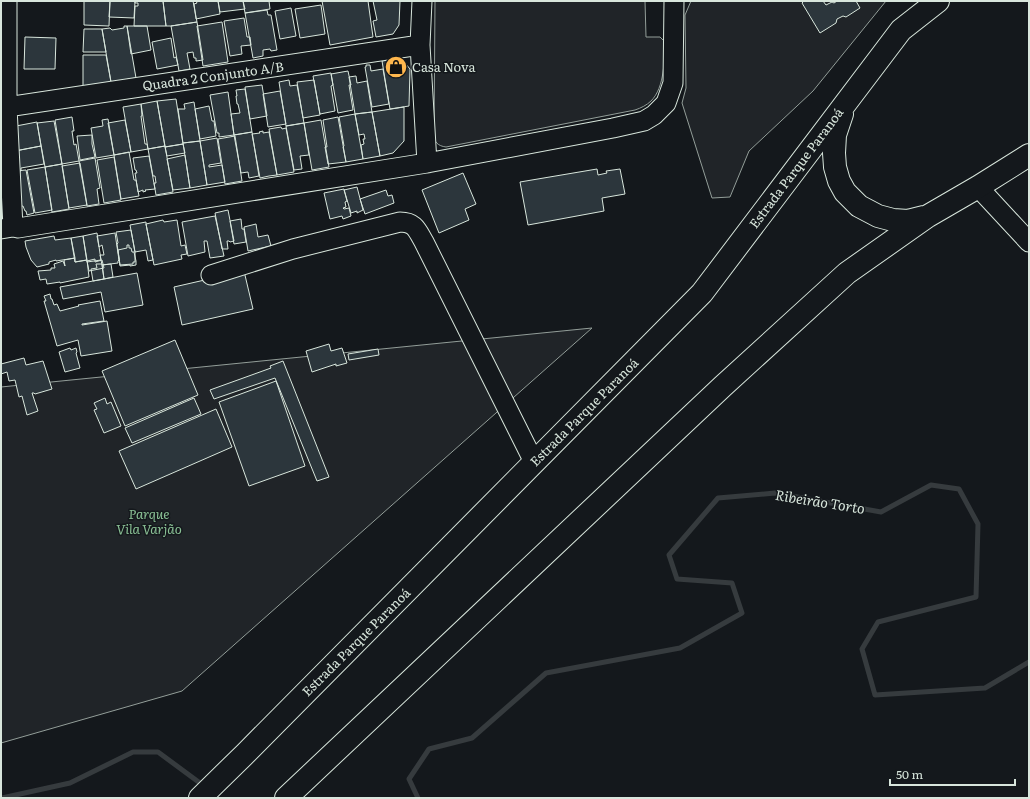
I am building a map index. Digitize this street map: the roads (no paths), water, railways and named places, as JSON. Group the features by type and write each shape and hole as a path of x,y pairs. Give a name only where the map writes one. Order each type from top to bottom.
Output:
{"main road":[{"name":"Estrada Parque Paranoá","path":"200,798 702,292 901,30 938,1"},
{"path":"846,102 835,135 834,153 835,167 839,181 845,192 859,206 878,216 893,220 908,220 928,216"},
{"path":"287,797 723,386 847,274 928,216 1029,155"}],"street":[{"path":"6,1 7,228 18,228 427,163 630,125 644,121 654,115 666,103 673,83 674,1"},
{"path":"422,1 420,45 427,163"},
{"path":"901,30 919,1"},
{"name":"Quadra 2 Conjunto A/B","path":"7,107 420,45"},
{"path":"978,187 1029,242"},
{"path":"211,276 293,249 400,222 411,224 415,227 424,242 534,462"}],"waterway":[{"name":"Ribeirão Torto","path":"418,798 409,779 429,749 472,738 546,673 680,648 742,613 732,583 677,579 669,555 718,498 775,493 881,512 931,485 959,489 978,524 976,597 878,622 862,649 875,695 985,688 1029,662"},
{"name":"Ribeirão Torto","path":"2,798 70,783 133,752 158,752 204,786"}],"place":[{"name":"Casa Nova","path":"396,67"}],"park label":[{"name":"Parque Vila Varjão","path":"149,522"}]}
